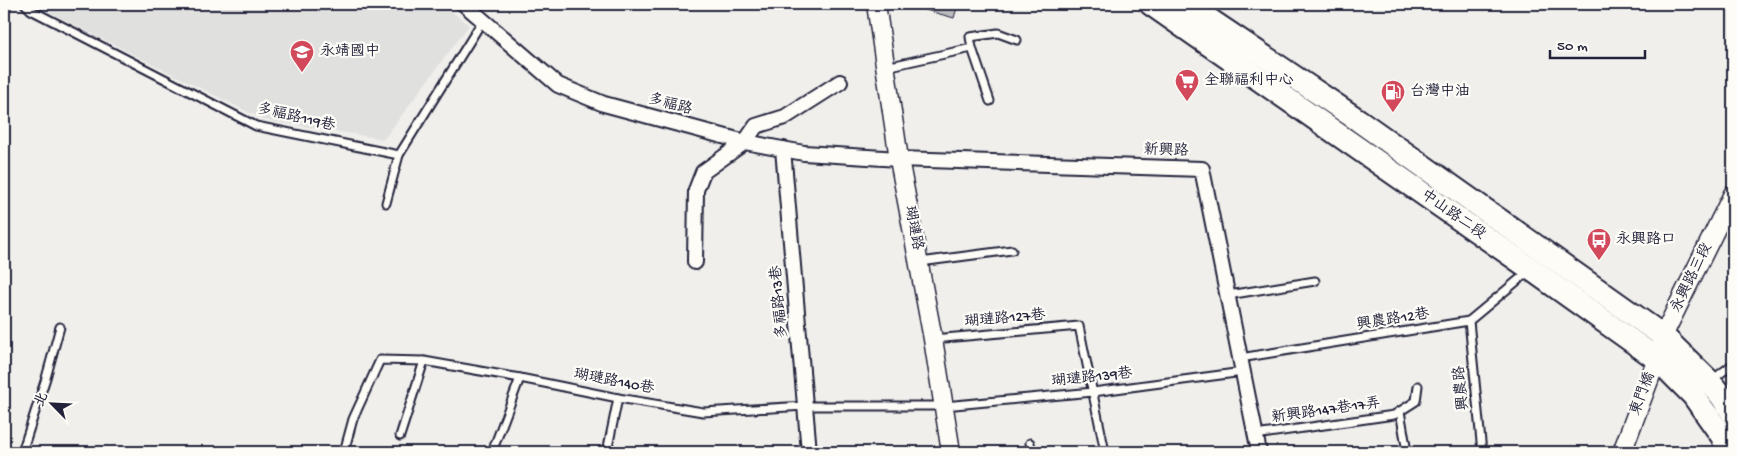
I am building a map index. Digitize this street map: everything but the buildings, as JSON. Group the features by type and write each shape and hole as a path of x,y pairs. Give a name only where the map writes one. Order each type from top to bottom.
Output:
{"main road":[{"name":"中山路二段","path":"1151,4 1657,359 1693,396 1722,436 1729,452"},
{"name":"中山路二段","path":"1186,4 1358,120 1663,336 1710,382 1722,396 1733,414"}],"street":[{"name":"多福路","path":"464,4 558,85 604,104 745,142 804,153 900,159"},
{"name":"瑚璉路","path":"876,4 900,159 933,339 951,452"},
{"path":"695,262 696,190 703,172 745,142 756,126 785,117 840,82"},
{"name":"多福路13巷","path":"783,149 809,452"},
{"name":"新興路","path":"900,159 1202,168 1259,452"},
{"name":"永興路三段","path":"1663,336 1733,194"},
{"name":"東門橋","path":"1622,452 1657,359 1663,336"}],"lane":[{"name":"多福路119巷","path":"26,4 31,10 256,126 399,155"},
{"path":"386,203 399,155 483,19"},
{"path":"990,101 970,37 998,34 1017,40"},
{"path":"886,68 972,48"},
{"path":"919,262 1012,250"},
{"path":"1469,322 1531,269"},
{"path":"1228,294 1315,281"},
{"name":"興農路12巷","path":"1240,358 1469,322"},
{"name":"興農路","path":"1469,322 1482,452"},
{"name":"瑚璉路127巷","path":"933,339 1079,326 1093,392"},
{"path":"22,452 60,327"},
{"name":"瑚璉路140巷","path":"344,452 354,419 380,360 424,361 618,398 703,412 805,406 944,406"},
{"path":"400,436 424,361"},
{"path":"1710,382 1733,364"},
{"name":"瑚璉路139巷","path":"944,406 1093,392 1243,372"},
{"path":"492,452 520,378"},
{"name":"新興路147巷17弄","path":"1255,435 1394,415 1416,401 1418,386"},
{"path":"1093,392 1105,452"},
{"path":"606,452 618,398"},
{"name":"新興路147巷17弄","path":"1400,411 1407,452"},
{"path":"1030,444 1032,452"}],"path":[{"path":"4,15 14,4"}],"shaded area":[{"name":"永靖國中","path":"42,4 442,4 469,25 384,139 264,120 51,13"}],"place":[{"name":"永靖國中","path":"302,73"},
{"name":"全聯福利中心","path":"1187,102"},
{"name":"台灣中油","path":"1393,113"},
{"name":"永興路口","path":"1599,261"}]}
